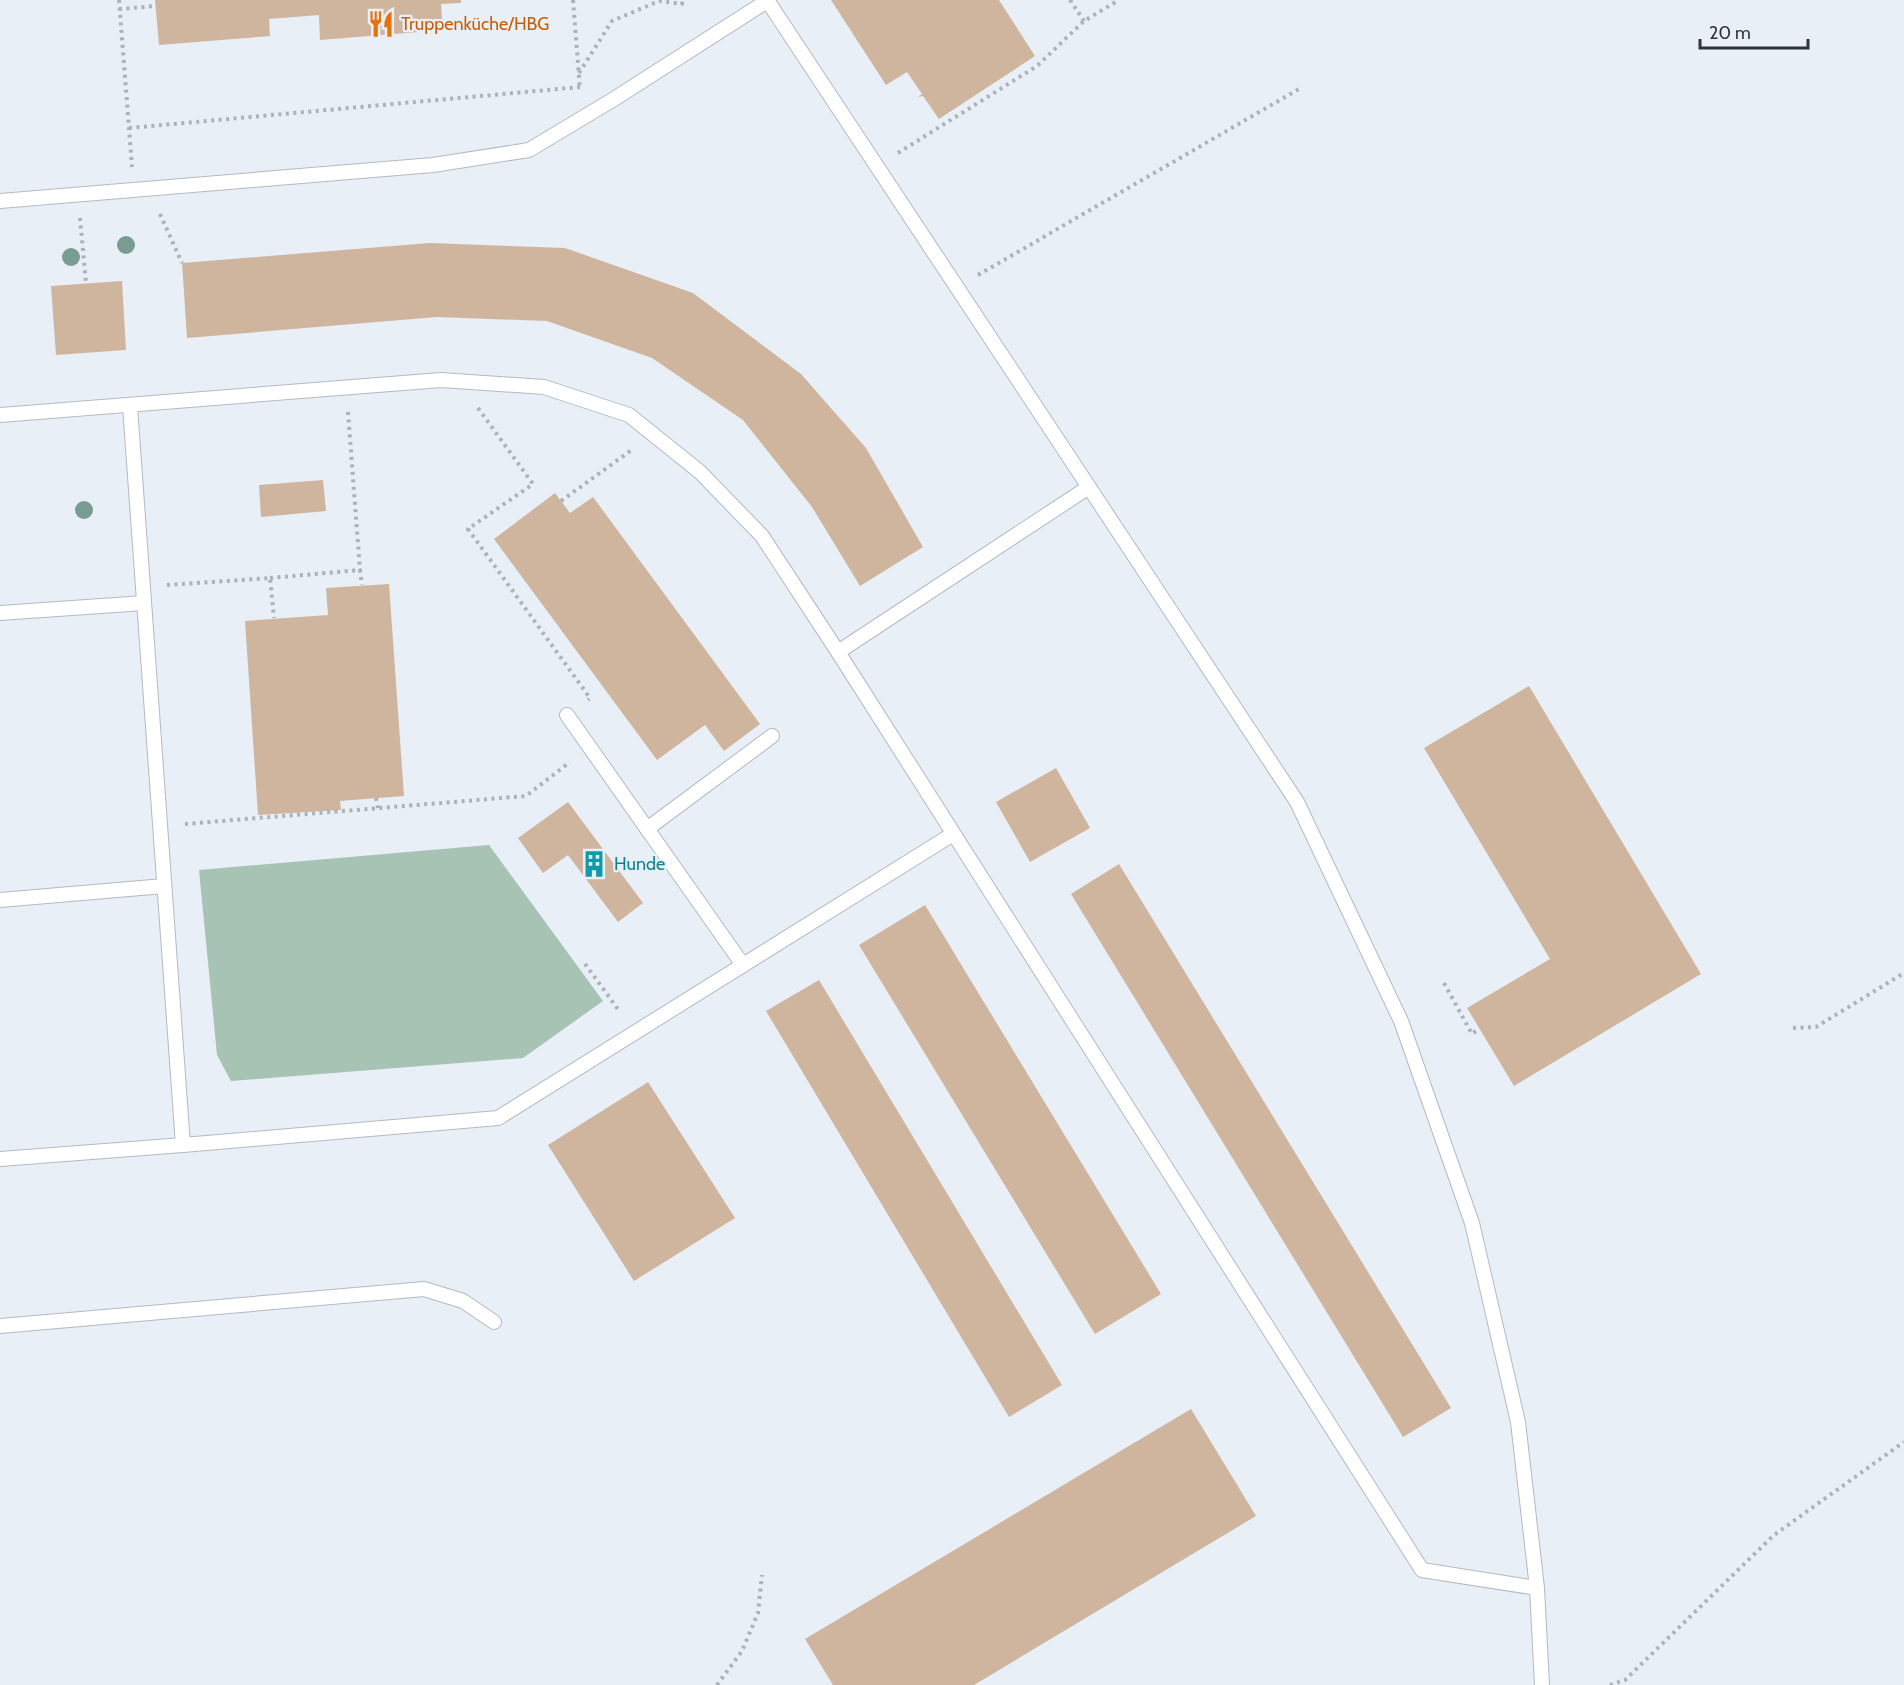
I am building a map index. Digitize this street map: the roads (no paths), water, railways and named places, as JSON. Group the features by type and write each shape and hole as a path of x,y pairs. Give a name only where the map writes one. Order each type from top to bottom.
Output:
{"lane":[{"path":"0,201 433,165 529,150 767,0 1297,802 1401,1021 1472,1223 1518,1422 1537,1588 1542,1685"},
{"path":"0,415 441,380 544,387 629,415 699,472 762,536 1422,1570 1537,1588"},
{"path":"130,406 183,1145"},
{"path":"838,652 1089,487"},
{"path":"0,613 144,603"},
{"path":"567,715 743,965"},
{"path":"647,829 772,736"},
{"path":"0,1159 498,1118 953,834"},
{"path":"0,900 164,886"},
{"path":"0,1326 424,1289 463,1301 494,1322"}],"place":[{"name":"Truppenküche/HBG","path":"381,24"},
{"name":"Hunde","path":"594,864"}]}
